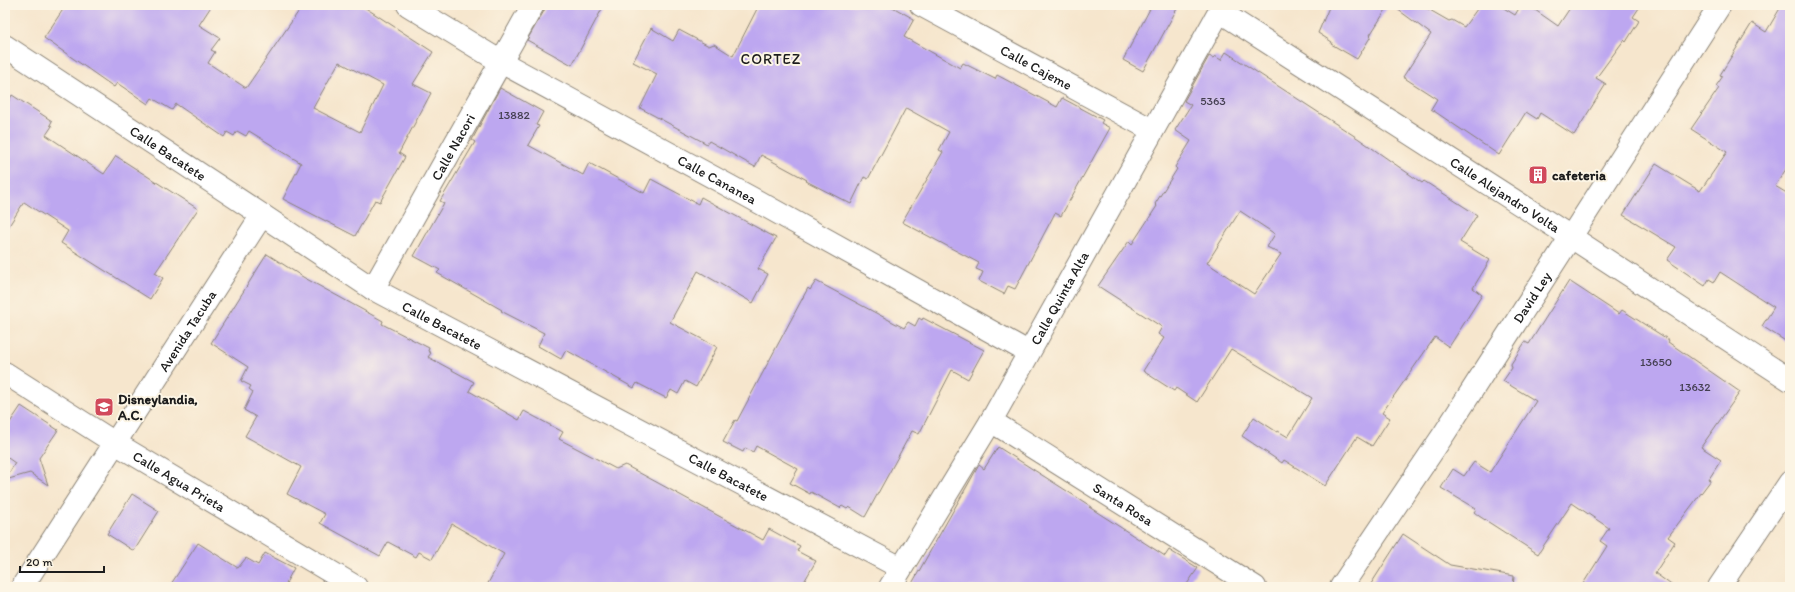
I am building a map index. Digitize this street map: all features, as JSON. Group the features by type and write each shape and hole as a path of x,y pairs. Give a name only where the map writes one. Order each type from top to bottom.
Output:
{"street":[{"name":"Calle Cananea","path":"408,5 501,62 748,196 1028,352"},
{"name":"Calle Nacori","path":"373,289 533,5"},
{"name":"Calle Cajeme","path":"921,5 1152,130"},
{"name":"David Ley","path":"1342,587 1444,434 1720,5"},
{"name":"Calle Quinta Alta","path":"890,587 991,421 1028,352 1221,8"},
{"name":"Calle Alejandro Volta","path":"1221,8 1790,380"},
{"name":"Calle Bacatete","path":"5,46 373,289 902,568"},
{"name":"Avenida Tacuba","path":"22,587 262,215"},
{"name":"Calle Agua Prieta","path":"5,373 115,443 356,587"},
{"name":"Santa Rosa","path":"991,421 1255,587"},
{"path":"1719,587 1790,482"}],"building":[{"path":"66,5 212,5 199,25 220,38 211,50 215,52 208,63 246,88 303,5 361,5 433,52 413,84 431,93 399,153 405,157 380,202 375,200 355,236 283,199 301,163 249,131 246,136 237,131 234,136 227,132 224,137 176,104 172,110 152,98 148,104 117,83 114,87 44,38","holes":["339,62 383,85 360,132 313,108"]},
{"path":"545,5 604,5 572,65 527,40 544,11"},
{"path":"759,5 889,5 914,19 904,37 960,68 963,63 995,79 997,75 1057,107 1062,98 1103,120 1101,123 1110,128 1061,216 1055,213 1015,289 1008,286 1004,294 979,281 983,272 976,269 979,263 902,222 943,152 939,150 949,132 906,108 868,179 864,177 851,204 806,181 807,180 761,155 755,167 709,141 707,144 640,108 657,74 633,62 651,28 673,41 679,30 709,46 714,44 733,56"},
{"path":"1152,5 1179,5 1143,71 1123,60"},
{"path":"1330,5 1389,5 1357,59 1331,44 1332,42 1318,33"},
{"path":"1400,5 1421,5 1449,21 1452,20 1464,27 1480,5 1499,5 1515,15 1521,5 1528,5 1558,26 1572,5 1641,5 1633,17 1639,21 1626,42 1624,40 1596,78 1606,84 1574,135 1540,113 1537,119 1526,112 1499,155 1431,109 1437,99 1403,77 1431,34 1397,9"},
{"path":"1782,5 1790,5 1790,163 1775,186 1790,195 1790,344 1762,326 1774,307 1720,272 1714,282 1709,279 1705,286 1667,260 1676,247 1623,215 1656,164 1700,191 1727,152 1691,129 1719,88 1716,86 1723,76 1720,75 1752,23 1766,32"},
{"path":"1226,52 1359,139 1422,183 1424,181 1477,215 1460,242 1490,260 1473,288 1482,295 1449,347 1435,337 1382,413 1390,418 1372,446 1357,437 1325,486 1284,460 1282,463 1242,436 1254,417 1277,432 1278,431 1288,437 1312,398 1231,349 1197,402 1176,388 1174,391 1143,371 1164,338 1158,334 1162,327 1098,286 1129,241 1132,244 1157,206 1155,204 1177,169 1175,167 1191,141 1175,130 1191,105 1184,101 1209,56 1213,58 1215,56 1221,60","holes":["1240,211 1275,234 1267,247 1281,254 1254,294 1207,263"]},
{"path":"500,88 543,112 536,125 539,126 528,145 583,175 589,163 644,193 651,179 698,204 701,197 776,238 758,269 768,274 753,303 698,271 670,322 717,347 696,387 685,381 678,394 671,390 666,398 637,383 634,388 566,350 561,359 538,346 544,333 501,311 502,310 437,273 440,270 414,256 444,203 440,201 475,142 472,140"},
{"path":"12,95 52,121 50,125 52,126 46,135 104,174 116,156 198,209 155,273 163,278 150,299 61,243 68,231 24,202 5,232 5,108"},
{"path":"267,254 303,277 383,321 382,324 429,348 428,351 431,353 428,357 474,382 469,391 519,420 524,411 563,432 559,439 616,469 625,465 763,540 769,529 800,546 797,551 816,561 801,587 486,587 504,554 452,524 432,559 419,552 416,557 388,542 380,556 320,523 325,514 287,494 301,467 245,436 256,417 244,410 253,392 249,389 251,386 241,381 248,367 211,343"},
{"path":"816,281 904,328 908,322 915,326 919,318 922,320 923,318 984,350 968,379 952,370 919,434 912,431 865,517 849,507 847,509 842,506 840,508 811,492 810,494 790,483 798,469 756,446 753,452 745,448 743,452 723,442 735,420 737,421 808,288 810,290"},
{"path":"1569,281 1619,314 1622,310 1669,340 1668,342 1740,392 1701,447 1721,460 1709,479 1711,480 1668,537 1675,542 1655,573 1674,587 1581,587 1607,546 1600,541 1609,528 1572,503 1538,554 1479,516 1474,512 1476,509 1441,488 1453,469 1464,476 1474,462 1490,472 1536,401 1503,381 1512,368 1511,364 1525,342 1529,344"},
{"path":"21,406 58,430 39,458 48,485 30,473 5,480 15,463 5,456 5,430"},
{"path":"998,447 1165,556 1169,550 1198,568 1185,587 910,587 979,465 984,469"},
{"path":"132,494 159,511 134,551 107,534"},
{"path":"1403,534 1450,565 1514,576 1513,587 1369,587"},
{"path":"198,543 238,568 246,558 258,565 265,553 294,568 286,583 293,587 169,587"}],"place":[{"name":"cafeteria","path":"1538,175"},
{"name":"Disneylandia, A.C.","path":"104,407"}],"district":[{"name":"CORTEZ","path":"771,59"}]}
